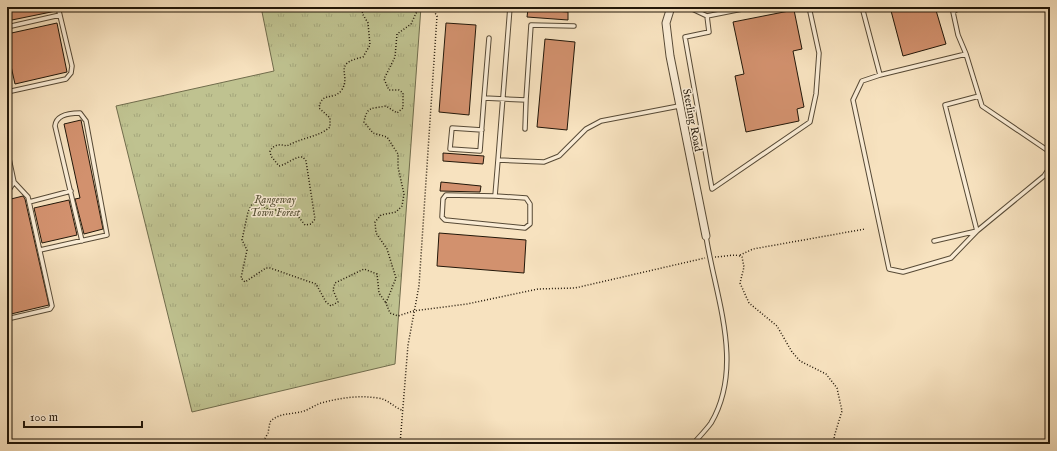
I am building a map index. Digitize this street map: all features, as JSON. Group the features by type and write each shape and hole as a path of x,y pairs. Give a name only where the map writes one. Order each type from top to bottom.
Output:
{"street":[{"name":"Sterling Road","path":"670,7 666,23 670,56 706,236"}],"lane":[{"path":"7,92 66,79 71,74 72,66 58,7"},
{"path":"495,196 504,99 510,7"},
{"path":"688,7 707,16 752,7"},
{"path":"707,16 708,32 685,37 712,189 810,122 816,94 819,53 809,7"},
{"path":"862,7 880,75"},
{"path":"961,7 954,12 958,35 966,54 982,106 1050,152"},
{"path":"7,27 60,15"},
{"path":"525,129 531,25 574,26"},
{"path":"482,130 452,128 450,149 480,151 482,130 489,38"},
{"path":"966,54 880,75 862,81 853,100 889,269 903,272 951,258 977,231 1044,176 1050,167"},
{"path":"977,231 945,105 978,96"},
{"path":"484,98 526,100"},
{"path":"498,160 544,162 559,156 586,129 601,121 680,106"},
{"path":"40,250 82,241 108,235 86,121 80,113 60,117 56,121 55,126 82,241"},
{"path":"7,149 14,182 28,197 52,306 50,308 7,319"},
{"path":"7,193 14,182"},
{"path":"29,202 71,191"},
{"path":"446,195 495,196 526,198 530,204 530,224 525,228 445,220 442,217 443,199 446,195"},
{"path":"934,241 977,231"},
{"path":"693,444 711,423 721,400 727,376 726,344 706,236"}],"path":[{"path":"366,7 362,13 368,23 370,45 363,57 350,60 344,67 343,86 340,92 334,96 323,98 318,108 330,116 330,127 326,132 297,140 287,146 282,144 275,146 270,151 271,156 279,166 287,164 299,157 303,157 306,161 315,219 311,224 305,225 293,210 269,210 258,203 252,204 248,212 242,240 246,250 241,278 245,282 266,268 270,268 316,284 326,302 331,306 338,302 333,290 334,283 364,269 377,274 379,293 386,303 388,312 393,316 398,316 413,311 467,304 538,289 575,288 709,257 740,255 752,249 865,230"},
{"path":"386,303 396,278 386,249 376,233 375,222 381,215 396,212 402,206 404,194 398,167 398,154 387,137 373,133 364,122 368,109 386,106 397,113 403,108 403,93 399,90 389,90 384,79 395,57 397,34 411,24 419,7"},
{"path":"400,444 408,345 413,311 418,299 419,286 437,16 431,7"},
{"path":"740,255 744,260 740,283 748,302 777,326 792,352 800,361 826,374 837,388 842,411 834,437 836,444"},
{"path":"262,444 268,433 270,422 274,418 282,414 306,411 319,404 335,400 352,396 378,398 388,400 397,408 402,410"}],"green space":[{"name":"Rangeway Town Forest","path":"261,7 421,7 395,364 192,412 116,106 274,71"}],"building":[{"path":"7,7 55,7 56,11 7,21"},
{"path":"890,7 935,7 946,44 903,56"},
{"path":"528,9 568,12 568,20 527,17"},
{"path":"794,10 802,49 793,51 804,107 797,109 799,121 746,132 735,76 744,74 733,22"},
{"path":"57,23 67,72 15,84 7,48 7,34"},
{"path":"446,23 476,25 469,115 439,112"},
{"path":"545,39 575,42 567,130 537,127"},
{"path":"81,120 103,229 84,234 75,199 80,198 64,124"},
{"path":"443,153 484,156 483,164 443,161"},
{"path":"441,182 481,186 480,192 440,191"},
{"path":"23,196 25,199 49,305 11,314 7,297 7,200"},
{"path":"69,200 77,235 42,243 34,208"},
{"path":"439,233 526,240 524,273 437,266"}]}
